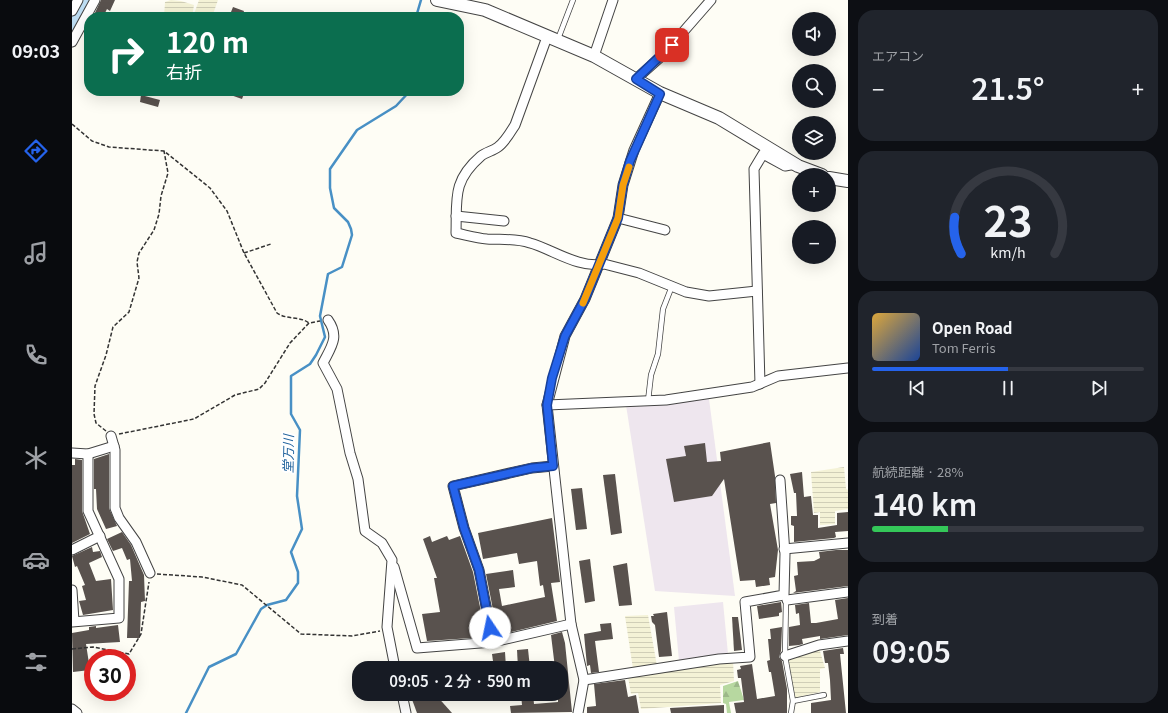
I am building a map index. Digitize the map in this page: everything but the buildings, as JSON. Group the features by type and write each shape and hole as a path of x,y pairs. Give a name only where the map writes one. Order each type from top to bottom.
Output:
{"street":[{"path":"72,11 78,0"},
{"path":"88,12 95,0"},
{"path":"437,0 465,3 594,56 660,94 719,118 796,164 805,168"},
{"path":"594,56 613,0"},
{"path":"636,79 663,55 711,0"},
{"path":"72,42 84,20"},
{"path":"552,39 515,125 509,135 498,147 482,156 464,175 456,197 456,233 487,239 505,238 530,243 555,254 598,265 604,264 639,273 686,292 709,296 757,291"},
{"path":"578,713 584,680 571,624 547,405 565,336 585,299 618,218 623,185 634,150 660,94"},
{"path":"760,384 754,169 763,154 785,166 796,164"},
{"path":"836,179 848,181"},
{"path":"456,216 504,221"},
{"path":"618,218 665,230"},
{"path":"328,320 332,326 335,339 323,363 337,389 350,453 358,479 365,531 382,544 392,560 417,648 493,642 571,624"},
{"path":"547,405 666,400 752,387 778,376 848,368"},
{"path":"111,436 114,446 115,508 119,518 136,542 150,573"},
{"path":"72,453 88,454 114,446"},
{"path":"72,590 73,621 119,618 119,579 88,511 88,454"},
{"path":"493,642 479,570 464,528 453,486 532,468 553,466"},
{"path":"780,480 786,598"},
{"path":"72,550 100,536"},
{"path":"784,549 848,543"},
{"path":"392,560 387,626 394,661"},
{"path":"584,680 719,660 750,657 745,602 848,592"},
{"path":"785,656 819,646 848,641"},
{"path":"403,701 406,713"},
{"path":"72,709 77,713"}],"lane":[{"path":"552,39 573,0"},
{"path":"648,401 651,375 658,354 663,309 672,286"},
{"path":"786,598 785,656 793,701 791,713"},
{"path":"793,701 824,695"}],"path":[{"path":"72,124 92,141 109,147 164,151 210,188 221,201 244,253 277,313 282,316 304,319 309,323"},
{"path":"164,151 168,173 161,196 159,214 154,230 139,254 137,262 139,278 129,312 113,327 106,355 95,386 94,414 96,423 111,436 194,419 235,396 259,389 265,383 290,343 309,323 317,321"},
{"path":"244,253 271,244"},
{"path":"72,649 94,648 129,654 141,634 150,573 202,577 242,585 301,634 352,636 380,631 387,626"}],"shaded area":[{"path":"171,0 181,1 194,5 193,12 164,12 165,2"},
{"path":"199,0 218,0 214,12 195,12"},
{"path":"709,399 735,596 655,591 626,405"},
{"path":"844,467 846,489 848,490 848,509 835,511 835,524 820,525 820,512 814,513 811,472"},
{"path":"723,602 728,654 679,661 674,607"},
{"path":"648,615 657,666 633,669 625,616"},
{"path":"819,648 825,668 820,669 820,692 794,698 787,658"},
{"path":"733,660 734,681 720,685 721,703 641,709 638,693 631,694 628,677"}],"green space":[{"path":"738,681 744,700 729,702 731,713 727,713 726,704 723,703 723,686"}],"waterway":[{"path":"72,28 87,0"},
{"name":"堂万川","path":"417,12 421,0"},
{"name":"堂万川","path":"186,713 209,667 236,654 261,609 267,605 286,600 298,583 298,572 291,552 302,529 297,496 300,430 291,414 291,376 310,364 325,337 320,316 328,274 342,267 352,235 348,222 334,208 330,188 330,169 357,130 396,106 405,96"}],"slow traffic":[{"path":"583,303 618,218 623,185 629,167"}],"route":[{"path":"490,628 479,570 464,528 453,486 532,468 553,466 547,405 552,378 565,336 585,299 618,218 623,185 630,161 660,94 636,79 672,45"}]}
